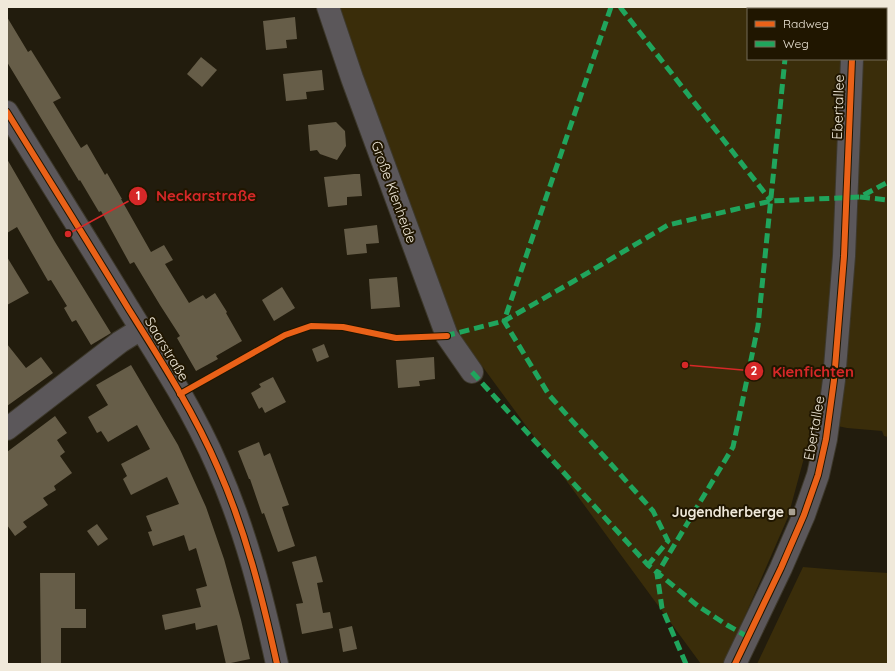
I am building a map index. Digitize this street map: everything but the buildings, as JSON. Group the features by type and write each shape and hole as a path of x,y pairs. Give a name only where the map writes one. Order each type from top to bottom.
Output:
{"street":[{"name":"Große Kienheide","path":"328,7 352,78 448,336 472,372"},
{"name":"Ebertallee","path":"735,664 784,562 804,515 818,475 826,439 834,380 844,256 852,60"},
{"name":"Saarstraße","path":"7,112 14,139 141,329 196,423 218,468 251,557 265,609 277,664"},
{"path":"7,429 120,342 141,329"}],"shaded area":[{"path":"336,7 888,7 888,437 884,436 882,431 847,428 814,421 788,517 724,664 701,664 446,317"},
{"path":"803,567 888,573 888,664 757,664"}],"marked path":[{"path":"611,7 504,321 549,395 653,511 668,541 648,565"},
{"path":"620,7 771,201"},
{"path":"686,664 662,608 657,574 733,447 758,326 785,60"},
{"path":"445,336 504,321 668,225 771,201 860,197 888,182"},
{"path":"860,197 888,200"},
{"path":"472,372 648,565 698,606 748,637"}],"cycle path":[{"path":"735,664 781,568 804,515 818,475 826,439 834,380 844,256 852,60"},
{"path":"7,112 164,366 209,447 228,492 245,540 259,589 277,664"},
{"path":"180,394 285,335 311,326 343,327 396,338 447,336"}],"place":[{"name":"Neckarstraße","path":"68,234"},
{"name":"Kienfichten","path":"685,365"},
{"name":"Jugendherberge","path":"792,512"}]}
